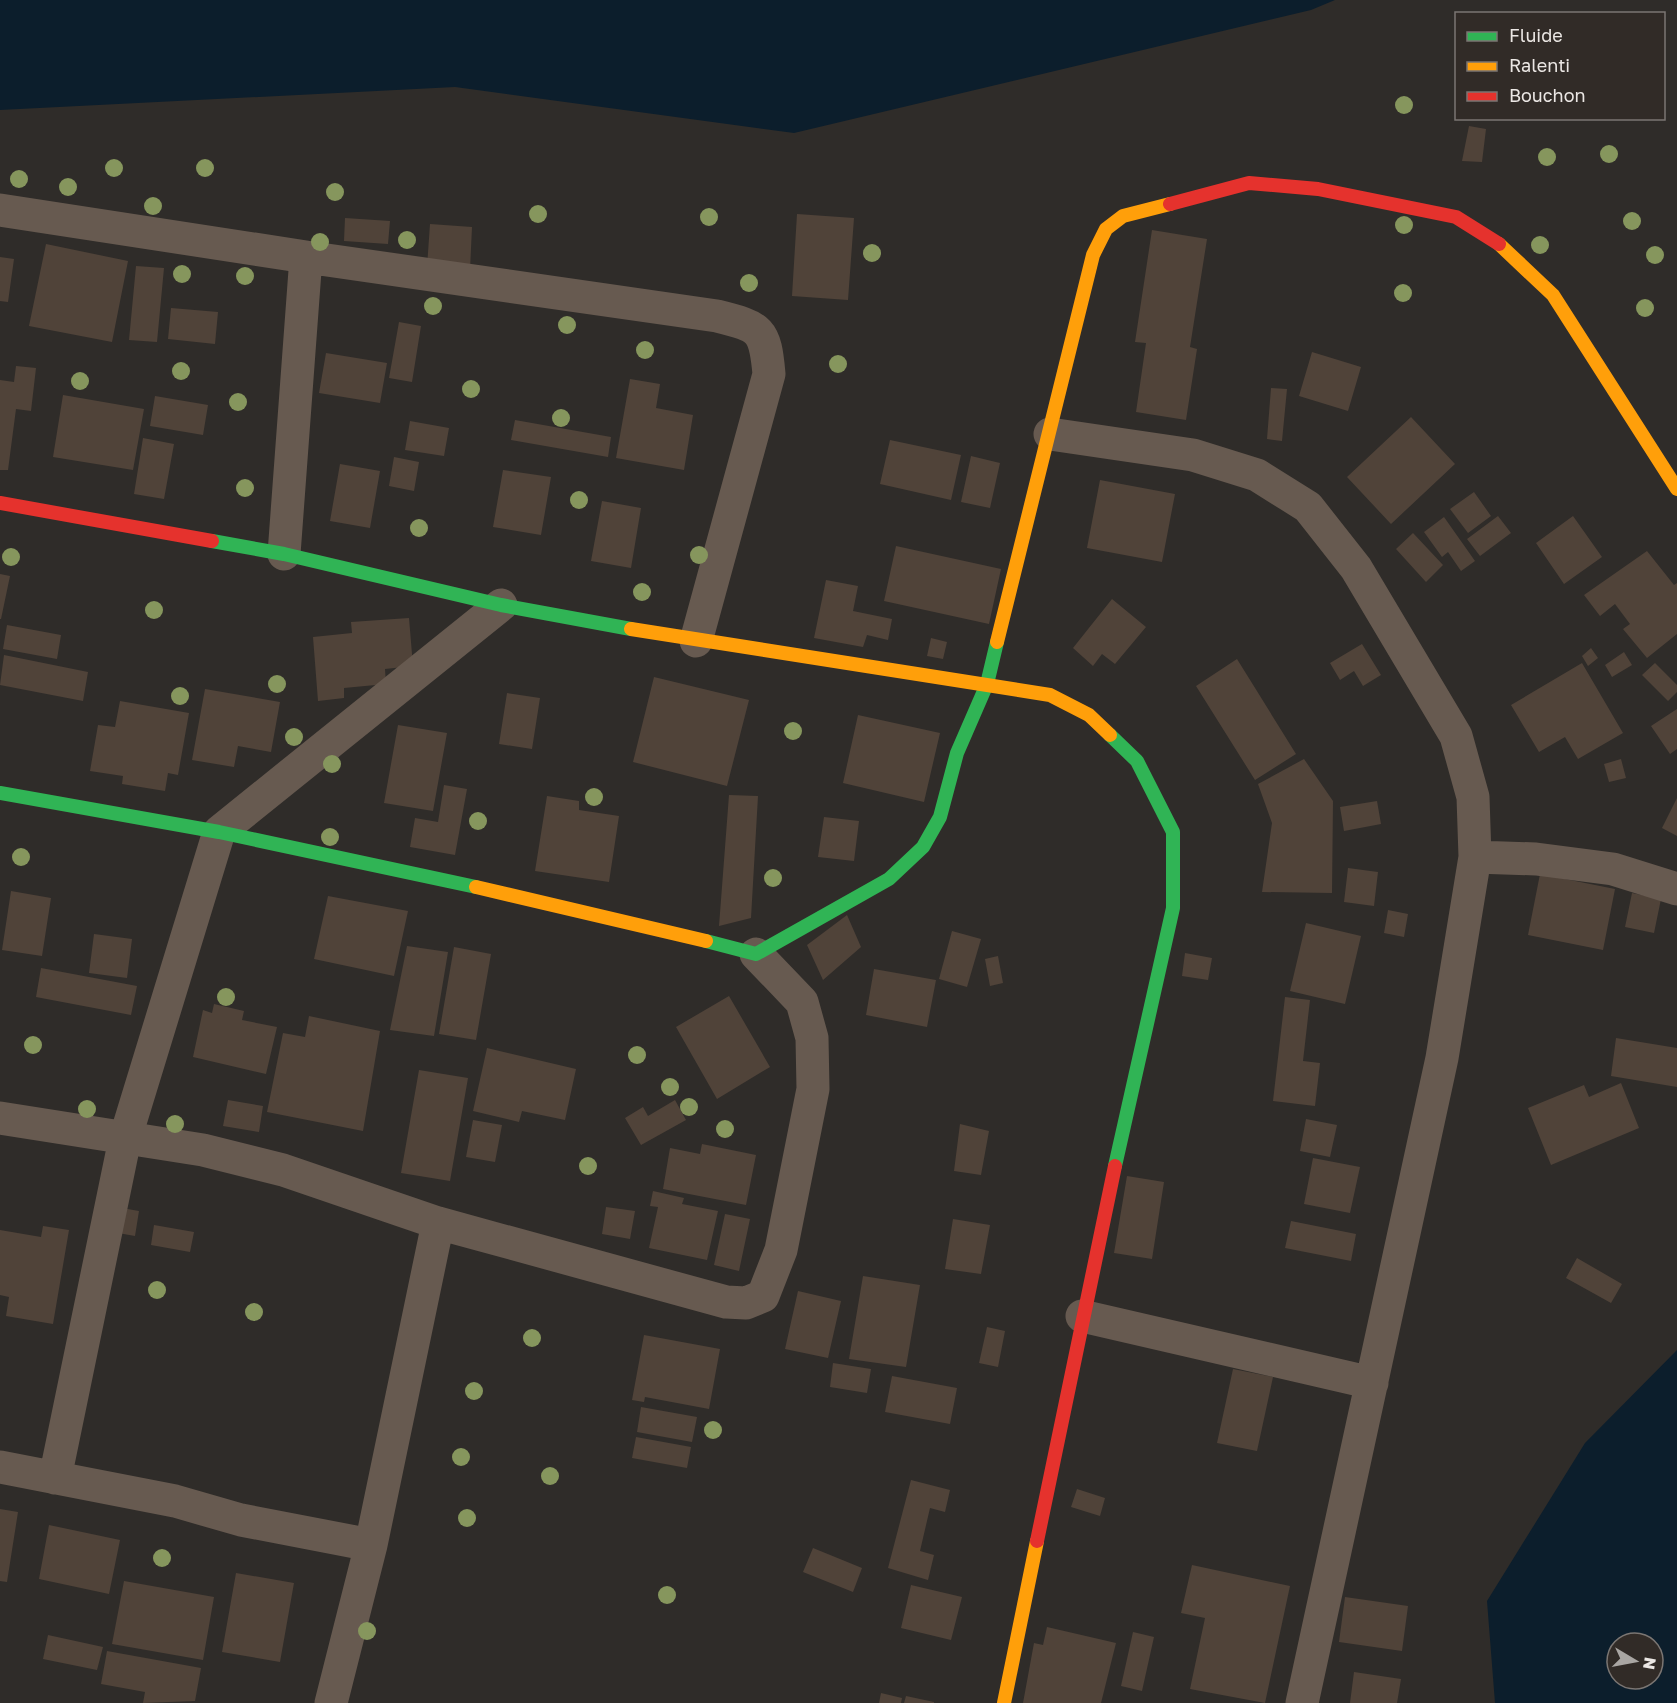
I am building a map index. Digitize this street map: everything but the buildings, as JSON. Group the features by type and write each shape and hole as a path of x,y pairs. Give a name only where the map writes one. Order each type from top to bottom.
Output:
{"street":[{"path":"756,954 890,879 923,847 940,817 957,753 987,684 1050,434 1077,312 1093,255 1106,229 1123,216 1249,183 1318,189 1456,217 1508,250 1552,295 1677,489"},
{"path":"0,210 717,316 752,324 767,344 769,374 696,642"},
{"path":"284,554 306,257"},
{"path":"1050,434 1193,455 1257,475 1308,507 1356,568 1456,736 1473,797 1475,857 1442,1058 1302,1703"},
{"path":"0,504 284,554 501,605 696,642 1050,695 1089,715 1137,761 1173,832 1176,865 1173,908 1082,1316 1004,1703"},
{"path":"55,1478 125,1139 219,832 501,605"},
{"path":"0,793 219,832 568,907 756,954 802,1002 812,1038 813,1089 782,1250 763,1296 746,1303 726,1302 438,1223 283,1170 203,1150 0,1118"},
{"path":"1475,857 1536,859 1613,869 1677,889"},
{"path":"331,1703 371,1545 438,1223"},
{"path":"1082,1316 1372,1383"},
{"path":"0,1467 175,1501 241,1520 371,1545"}],"water":[{"path":"0,0 1335,0 1311,10 794,133 455,87 0,110"},
{"path":"1677,1350 1677,1703 1495,1703 1487,1601 1585,1443"}],"traffic: fast":[{"path":"212,541 284,554 501,605 631,629"},
{"path":"706,941 756,954 889,879 923,847 940,817 957,753 987,684 997,642"},
{"path":"1110,735 1137,761 1173,832 1173,908 1115,1166"},
{"path":"0,793 219,832 476,887"}],"traffic: slow":[{"path":"997,642 1093,255 1106,229 1123,216 1170,204"},
{"path":"1499,244 1553,295 1677,489"},
{"path":"631,629 1050,695 1089,715 1110,735"},
{"path":"476,887 706,941"},
{"path":"1004,1703 1037,1541"}],"traffic: jam":[{"path":"1170,204 1249,183 1318,189 1456,217 1499,244"},
{"path":"0,503 212,541"},
{"path":"1037,1541 1115,1166"}]}
